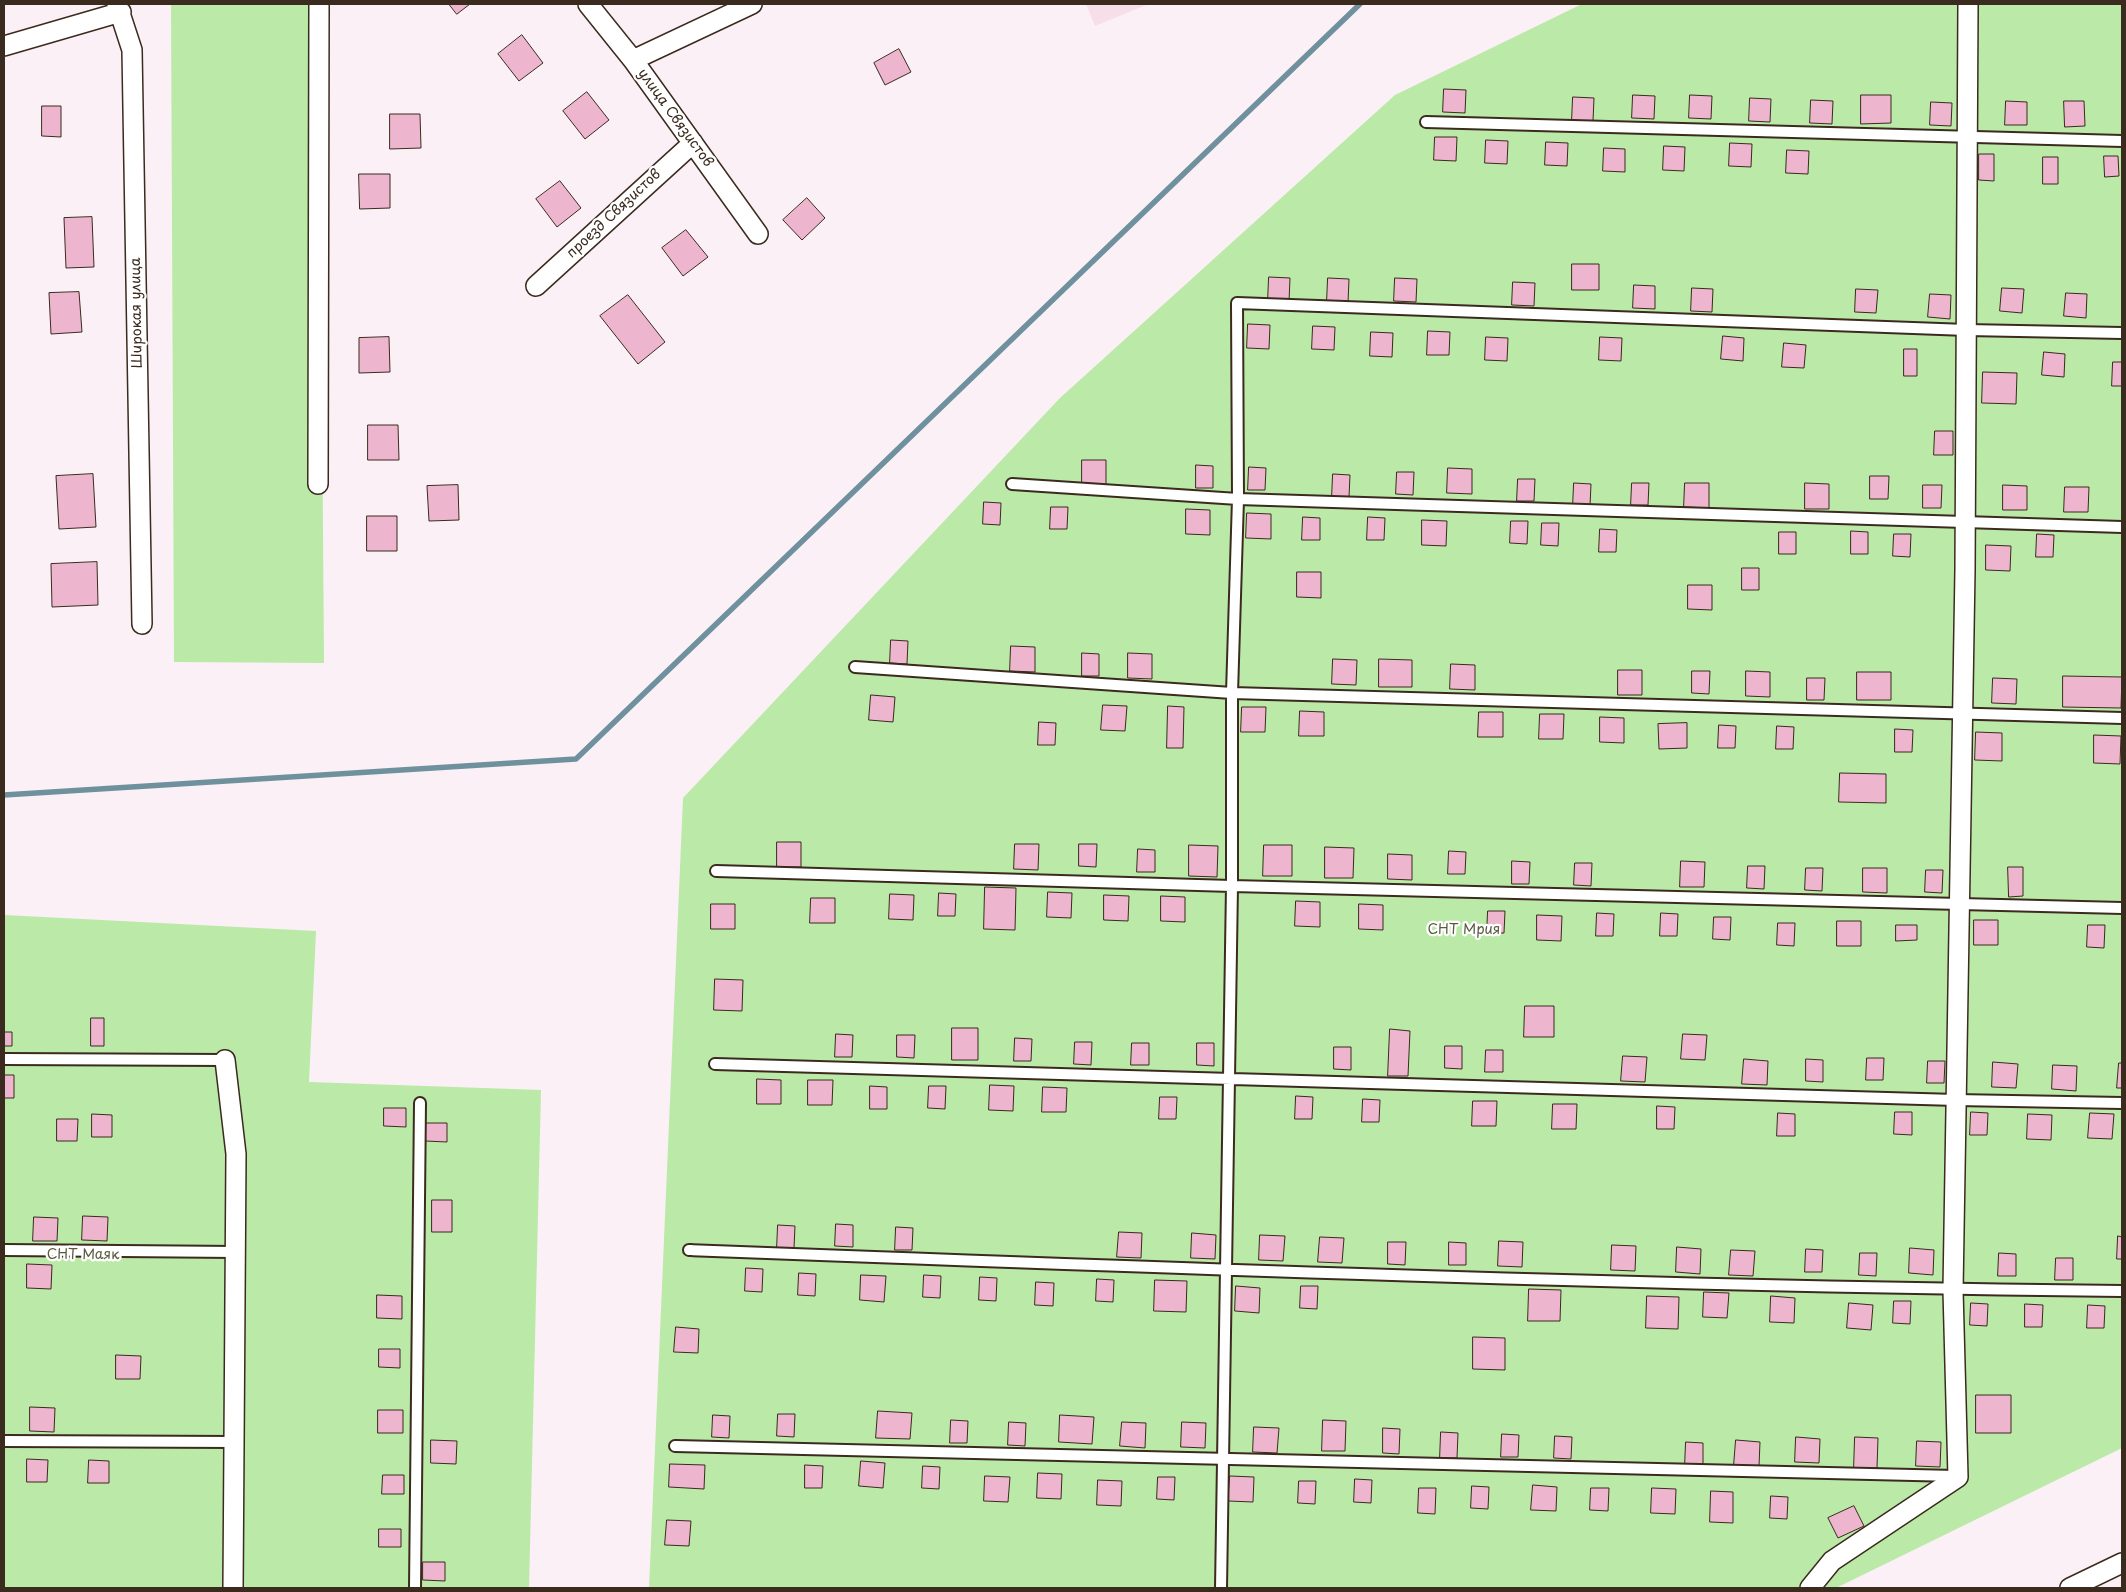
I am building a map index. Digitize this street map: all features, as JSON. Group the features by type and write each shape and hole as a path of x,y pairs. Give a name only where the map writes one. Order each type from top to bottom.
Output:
{"street":[{"path":"318,484 319,4"},
{"name":"улица Связистов","path":"588,4 633,60 758,234"},
{"path":"633,60 752,4"},
{"path":"1810,1588 1832,1561 1958,1476 1953,1290 1965,523 1968,4"},
{"path":"4,46 119,8"},
{"name":"Широкая улица","path":"119,8 132,50 142,624"},
{"name":"проезд Связистов","path":"536,286 693,143"},
{"path":"226,1060 236,1154 233,1588"},
{"path":"2070,1588 2122,1563"}],"lane":[{"path":"1426,122 2122,141"},
{"path":"1221,1588 1232,886 1232,693 1238,499 1237,303 1967,330 2122,333"},
{"path":"1012,484 1238,499 2122,527"},
{"path":"854,666 1232,693 2122,718"},
{"path":"716,871 2122,908"},
{"path":"4,1059 226,1060"},
{"path":"715,1064 1956,1100 2122,1103"},
{"path":"415,1588 420,1103"},
{"path":"4,1250 236,1252"},
{"path":"689,1250 1226,1270 1953,1290 2122,1291"},
{"path":"4,1441 234,1442"},
{"path":"675,1446 1958,1476"}],"shaded area":[{"path":"1086,4 1149,4 1095,26"}],"green space":[{"path":"171,4 319,4 324,663 174,662"},
{"name":"СНТ Мрия","path":"1582,4 2122,4 2122,1448 1836,1588 649,1588 683,798 1060,398 1395,95"},
{"name":"СНТ Маяк","path":"4,915 316,931 309,1082 541,1090 529,1588 4,1588"}],"building":[{"path":"449,4 470,4 457,14"},
{"path":"522,35 543,63 519,81 498,54"},
{"path":"899,49 911,72 885,85 874,63"},
{"path":"1444,89 1466,90 1465,113 1443,112"},
{"path":"587,92 609,120 585,139 563,111"},
{"path":"1633,95 1655,96 1654,119 1632,118"},
{"path":"1690,95 1712,96 1711,119 1689,118"},
{"path":"1861,95 1891,95 1891,123 1861,124"},
{"path":"1573,97 1594,98 1593,121 1572,120"},
{"path":"1750,98 1771,99 1770,122 1749,121"},
{"path":"1811,100 1833,101 1832,124 1810,123"},
{"path":"2006,101 2027,102 2027,125 2005,125"},
{"path":"2064,101 2084,101 2085,126 2065,127"},
{"path":"1931,102 1952,103 1951,126 1930,125"},
{"path":"42,106 61,106 61,137 42,136"},
{"path":"390,114 420,114 421,148 390,149"},
{"path":"1435,137 1457,137 1456,161 1434,160"},
{"path":"1486,140 1508,141 1507,164 1485,163"},
{"path":"1546,142 1568,143 1567,166 1545,165"},
{"path":"1730,143 1752,144 1751,167 1729,166"},
{"path":"1664,146 1685,147 1684,171 1663,170"},
{"path":"1604,148 1625,149 1625,172 1603,171"},
{"path":"1787,150 1809,151 1808,174 1786,173"},
{"path":"1979,154 1994,154 1994,181 1979,180"},
{"path":"2104,156 2118,156 2119,176 2105,177"},
{"path":"2043,157 2058,157 2058,184 2043,184"},
{"path":"359,174 390,174 390,208 360,209"},
{"path":"560,181 581,208 557,227 536,199"},
{"path":"807,198 825,218 802,240 783,220"},
{"path":"92,217 94,267 66,268 64,218"},
{"path":"686,230 708,257 683,276 662,248"},
{"path":"1572,264 1599,264 1599,290 1572,290"},
{"path":"1269,277 1290,278 1289,302 1268,301"},
{"path":"1328,278 1349,279 1348,303 1327,301"},
{"path":"1395,278 1417,279 1416,302 1394,301"},
{"path":"1513,282 1535,283 1534,306 1512,305"},
{"path":"1634,285 1655,286 1655,309 1633,308"},
{"path":"1692,288 1713,289 1712,312 1691,311"},
{"path":"2002,288 2024,289 2022,313 2000,311"},
{"path":"1856,289 1878,290 1876,313 1855,312"},
{"path":"79,292 82,332 51,334 49,293"},
{"path":"2066,293 2087,294 2086,318 2064,316"},
{"path":"1930,294 1951,295 1950,319 1928,317"},
{"path":"628,295 665,342 638,364 600,316"},
{"path":"1248,324 1270,325 1269,349 1247,348"},
{"path":"1313,326 1335,327 1334,350 1312,349"},
{"path":"1428,331 1450,332 1449,355 1427,355"},
{"path":"1371,332 1393,333 1392,357 1370,356"},
{"path":"1723,336 1744,338 1743,361 1721,359"},
{"path":"389,337 390,372 359,373 359,338"},
{"path":"1486,337 1508,338 1507,361 1485,360"},
{"path":"1600,337 1622,338 1621,361 1599,360"},
{"path":"1784,343 1806,345 1804,368 1782,367"},
{"path":"1904,349 1917,349 1917,376 1904,376"},
{"path":"2044,352 2065,354 2064,377 2042,375"},
{"path":"2113,362 2122,362 2122,386 2112,386"},
{"path":"1983,372 2017,373 2016,404 1982,403"},
{"path":"368,425 398,425 399,460 368,460"},
{"path":"1935,431 1953,431 1953,455 1934,455"},
{"path":"1082,460 1106,460 1106,486 1082,485"},
{"path":"1196,465 1213,466 1213,488 1196,488"},
{"path":"1249,467 1266,468 1265,490 1248,490"},
{"path":"1448,468 1472,469 1472,494 1447,493"},
{"path":"1397,472 1414,472 1413,495 1396,494"},
{"path":"93,474 96,527 59,529 56,476"},
{"path":"1333,474 1350,475 1349,497 1332,497"},
{"path":"1870,476 1889,476 1888,499 1870,499"},
{"path":"1518,479 1535,479 1534,501 1517,501"},
{"path":"1574,483 1591,484 1590,506 1573,506"},
{"path":"1632,483 1649,483 1648,505 1631,505"},
{"path":"1685,483 1709,483 1709,508 1684,507"},
{"path":"1805,483 1829,484 1829,509 1805,509"},
{"path":"458,485 459,520 429,521 427,486"},
{"path":"1923,485 1942,485 1941,508 1923,508"},
{"path":"2003,485 2027,486 2027,510 2003,510"},
{"path":"2065,487 2089,487 2088,512 2064,512"},
{"path":"984,502 1001,503 1000,525 983,524"},
{"path":"1051,507 1068,507 1067,529 1050,529"},
{"path":"1186,509 1210,510 1210,535 1186,534"},
{"path":"1247,513 1271,514 1271,539 1246,538"},
{"path":"367,516 397,516 397,551 367,551"},
{"path":"1303,517 1320,518 1320,540 1302,540"},
{"path":"1368,517 1385,518 1384,540 1367,540"},
{"path":"1422,520 1447,521 1446,546 1422,545"},
{"path":"1511,521 1528,521 1527,544 1510,543"},
{"path":"1542,523 1559,523 1558,546 1541,545"},
{"path":"1600,529 1617,530 1616,552 1599,552"},
{"path":"1851,531 1868,532 1868,554 1851,554"},
{"path":"1779,532 1796,532 1796,554 1779,554"},
{"path":"1894,534 1911,534 1910,557 1893,556"},
{"path":"2037,534 2054,535 2053,557 2036,557"},
{"path":"1986,545 2011,546 2010,571 1986,570"},
{"path":"97,562 98,605 52,607 51,564"},
{"path":"1742,568 1759,568 1759,590 1742,590"},
{"path":"1297,572 1321,572 1321,598 1297,597"},
{"path":"1688,585 1712,585 1712,610 1688,609"},
{"path":"891,640 908,641 907,664 890,663"},
{"path":"1011,646 1035,647 1035,672 1010,671"},
{"path":"1082,653 1099,654 1099,676 1082,676"},
{"path":"1128,653 1152,654 1152,679 1128,678"},
{"path":"1333,659 1357,660 1356,685 1332,684"},
{"path":"1379,659 1412,660 1412,687 1379,687"},
{"path":"1451,664 1475,665 1475,690 1450,689"},
{"path":"1618,670 1642,670 1642,695 1618,695"},
{"path":"1692,671 1710,671 1709,694 1692,693"},
{"path":"1746,671 1770,672 1770,697 1746,696"},
{"path":"1857,672 1891,672 1891,700 1857,700"},
{"path":"2063,676 2122,677 2121,708 2063,707"},
{"path":"1807,678 1825,678 1824,700 1807,700"},
{"path":"1993,678 2017,679 2016,704 1992,703"},
{"path":"871,695 895,697 893,722 869,720"},
{"path":"1103,705 1127,706 1125,731 1101,730"},
{"path":"1168,706 1184,707 1183,748 1167,748"},
{"path":"1242,707 1266,707 1265,732 1241,732"},
{"path":"1300,711 1324,712 1324,736 1299,736"},
{"path":"1479,712 1503,712 1503,737 1478,737"},
{"path":"1540,714 1564,714 1563,739 1539,739"},
{"path":"1600,717 1624,718 1624,743 1600,742"},
{"path":"1039,722 1056,723 1055,745 1038,745"},
{"path":"1687,723 1687,748 1659,749 1658,724"},
{"path":"1719,725 1736,726 1735,748 1718,748"},
{"path":"1777,726 1794,727 1793,749 1776,749"},
{"path":"1895,729 1913,730 1912,752 1895,752"},
{"path":"1976,732 2002,733 2002,761 1975,760"},
{"path":"2094,735 2121,736 2120,764 2094,763"},
{"path":"1840,773 1886,774 1886,803 1839,802"},
{"path":"777,842 801,842 801,867 777,867"},
{"path":"1015,844 1039,844 1038,870 1014,869"},
{"path":"1079,844 1097,844 1096,867 1079,866"},
{"path":"1189,845 1218,846 1217,877 1189,876"},
{"path":"1264,845 1292,845 1292,876 1263,876"},
{"path":"1325,847 1354,848 1353,878 1325,878"},
{"path":"1138,849 1155,850 1155,872 1137,872"},
{"path":"1449,851 1466,852 1465,874 1448,874"},
{"path":"1388,854 1412,855 1412,880 1388,879"},
{"path":"1512,861 1530,862 1529,884 1512,884"},
{"path":"1681,861 1705,862 1704,887 1680,887"},
{"path":"1575,863 1592,863 1591,886 1574,885"},
{"path":"1748,866 1765,866 1764,889 1747,888"},
{"path":"2008,867 2023,867 2023,896 2009,897"},
{"path":"1806,868 1823,868 1822,891 1805,890"},
{"path":"1863,868 1887,868 1887,893 1863,892"},
{"path":"1926,870 1943,870 1942,893 1925,892"},
{"path":"985,887 1016,888 1015,930 984,929"},
{"path":"1048,892 1072,893 1071,918 1047,917"},
{"path":"939,893 956,894 955,916 938,916"},
{"path":"890,894 914,895 913,920 889,919"},
{"path":"1104,895 1129,896 1128,921 1104,920"},
{"path":"1161,896 1185,897 1185,922 1161,921"},
{"path":"811,898 835,898 835,923 810,923"},
{"path":"1296,901 1320,902 1320,927 1295,926"},
{"path":"711,904 735,904 735,929 711,929"},
{"path":"1359,904 1383,905 1383,930 1359,929"},
{"path":"1488,911 1505,911 1504,933 1487,933"},
{"path":"1597,913 1614,914 1613,936 1596,936"},
{"path":"1661,913 1678,914 1677,936 1660,936"},
{"path":"1537,915 1562,916 1561,941 1537,940"},
{"path":"1714,917 1731,917 1730,940 1713,939"},
{"path":"1974,920 1998,920 1998,945 1974,945"},
{"path":"1837,921 1861,921 1861,946 1837,946"},
{"path":"1778,923 1795,923 1794,946 1777,945"},
{"path":"1896,925 1917,925 1917,940 1896,941"},
{"path":"2088,925 2105,925 2104,948 2087,947"},
{"path":"715,979 743,980 742,1011 714,1010"},
{"path":"1525,1006 1554,1006 1554,1037 1524,1037"},
{"path":"91,1018 104,1018 104,1046 91,1046"},
{"path":"952,1028 978,1028 978,1060 952,1060"},
{"path":"1390,1029 1410,1031 1408,1076 1388,1076"},
{"path":"4,1032 12,1032 12,1046 4,1046"},
{"path":"836,1034 853,1035 852,1057 835,1057"},
{"path":"1683,1034 1707,1035 1705,1060 1681,1059"},
{"path":"897,1035 915,1035 914,1058 897,1057"},
{"path":"1015,1038 1032,1039 1031,1061 1014,1061"},
{"path":"1075,1042 1092,1042 1091,1065 1074,1064"},
{"path":"1132,1043 1149,1043 1149,1065 1131,1065"},
{"path":"1197,1043 1214,1043 1214,1066 1197,1065"},
{"path":"1445,1046 1462,1046 1462,1069 1445,1068"},
{"path":"1334,1047 1351,1047 1351,1070 1334,1069"},
{"path":"1486,1050 1503,1050 1503,1072 1485,1072"},
{"path":"1623,1056 1647,1057 1645,1082 1621,1081"},
{"path":"1867,1058 1884,1058 1883,1080 1866,1080"},
{"path":"1744,1059 1768,1061 1767,1085 1742,1084"},
{"path":"1806,1059 1823,1060 1823,1082 1806,1081"},
{"path":"1928,1061 1945,1061 1944,1083 1927,1083"},
{"path":"1993,1062 2018,1064 2016,1088 1992,1087"},
{"path":"2119,1063 2122,1063 2122,1088 2117,1088"},
{"path":"2053,1065 2077,1066 2076,1091 2052,1089"},
{"path":"4,1075 14,1075 14,1098 4,1098"},
{"path":"757,1079 781,1080 781,1104 757,1104"},
{"path":"808,1080 833,1080 832,1105 808,1105"},
{"path":"990,1085 1014,1086 1013,1111 989,1110"},
{"path":"870,1086 887,1087 887,1109 870,1109"},
{"path":"929,1086 946,1086 945,1109 928,1108"},
{"path":"1043,1087 1067,1088 1066,1112 1042,1112"},
{"path":"1296,1096 1313,1097 1312,1119 1295,1119"},
{"path":"1160,1097 1177,1097 1176,1119 1159,1119"},
{"path":"1363,1099 1380,1100 1379,1122 1362,1122"},
{"path":"1473,1101 1497,1101 1496,1126 1472,1126"},
{"path":"1553,1104 1577,1104 1576,1129 1552,1129"},
{"path":"1657,1106 1675,1107 1674,1129 1657,1129"},
{"path":"384,1108 406,1108 406,1127 384,1126"},
{"path":"1895,1112 1912,1112 1912,1135 1894,1134"},
{"path":"1971,1112 1988,1113 1987,1135 1970,1135"},
{"path":"1778,1113 1795,1114 1795,1136 1777,1136"},
{"path":"2090,1113 2114,1114 2112,1139 2088,1138"},
{"path":"92,1114 112,1115 112,1137 92,1137"},
{"path":"2028,1114 2052,1115 2051,1140 2027,1139"},
{"path":"57,1119 78,1119 77,1141 57,1141"},
{"path":"425,1123 447,1123 447,1142 425,1141"},
{"path":"432,1200 452,1200 452,1232 432,1232"},
{"path":"83,1216 108,1217 107,1241 82,1240"},
{"path":"34,1217 58,1218 57,1241 33,1241"},
{"path":"836,1224 853,1225 853,1247 835,1246"},
{"path":"778,1225 795,1226 794,1248 777,1248"},
{"path":"896,1227 913,1228 912,1250 895,1250"},
{"path":"1119,1232 1142,1233 1141,1258 1117,1257"},
{"path":"1192,1233 1216,1235 1215,1259 1191,1258"},
{"path":"1260,1235 1285,1236 1283,1261 1259,1260"},
{"path":"2118,1236 2122,1237 2122,1259 2117,1259"},
{"path":"1320,1237 1344,1238 1342,1263 1318,1262"},
{"path":"1499,1241 1523,1242 1522,1267 1498,1266"},
{"path":"1388,1242 1406,1242 1405,1265 1388,1264"},
{"path":"1449,1242 1466,1243 1466,1265 1449,1265"},
{"path":"1612,1245 1636,1246 1635,1271 1611,1270"},
{"path":"1677,1247 1701,1249 1700,1274 1676,1272"},
{"path":"1910,1248 1934,1250 1933,1275 1909,1273"},
{"path":"1806,1249 1823,1250 1822,1272 1805,1272"},
{"path":"1731,1250 1755,1251 1753,1276 1729,1275"},
{"path":"1860,1253 1877,1253 1876,1276 1859,1275"},
{"path":"1999,1253 2016,1254 2016,1276 1998,1276"},
{"path":"2056,1258 2073,1258 2073,1280 2055,1280"},
{"path":"27,1264 52,1265 51,1289 27,1288"},
{"path":"746,1268 763,1269 762,1292 745,1291"},
{"path":"799,1273 816,1274 815,1296 798,1295"},
{"path":"861,1275 886,1276 884,1302 860,1300"},
{"path":"924,1275 941,1276 940,1298 923,1297"},
{"path":"980,1277 997,1278 996,1301 979,1300"},
{"path":"1097,1279 1114,1280 1113,1302 1096,1301"},
{"path":"1155,1280 1187,1281 1186,1312 1154,1311"},
{"path":"1036,1282 1054,1283 1053,1306 1035,1305"},
{"path":"1236,1286 1260,1288 1259,1313 1235,1311"},
{"path":"1301,1286 1318,1286 1317,1309 1300,1308"},
{"path":"1529,1289 1561,1290 1560,1321 1528,1321"},
{"path":"1704,1292 1729,1293 1727,1318 1703,1317"},
{"path":"377,1295 402,1296 402,1319 377,1318"},
{"path":"1647,1296 1679,1297 1678,1329 1646,1328"},
{"path":"1771,1296 1795,1298 1794,1323 1770,1322"},
{"path":"1894,1301 1911,1301 1910,1324 1893,1323"},
{"path":"1849,1303 1873,1305 1871,1330 1847,1328"},
{"path":"1971,1303 1988,1304 1987,1326 1970,1325"},
{"path":"2025,1304 2043,1305 2042,1327 2025,1327"},
{"path":"2088,1305 2105,1306 2104,1328 2087,1328"},
{"path":"676,1327 699,1329 698,1353 674,1352"},
{"path":"1473,1337 1505,1338 1505,1370 1473,1369"},
{"path":"379,1349 400,1349 400,1368 379,1367"},
{"path":"116,1355 141,1356 140,1379 116,1379"},
{"path":"1976,1395 2011,1395 2011,1433 1976,1433"},
{"path":"30,1407 55,1408 54,1432 30,1431"},
{"path":"378,1410 403,1410 403,1433 378,1433"},
{"path":"878,1411 912,1413 910,1439 876,1438"},
{"path":"778,1414 795,1414 794,1437 777,1436"},
{"path":"713,1415 730,1416 729,1438 712,1437"},
{"path":"1060,1415 1094,1417 1092,1444 1059,1442"},
{"path":"951,1420 968,1421 967,1443 950,1443"},
{"path":"1323,1420 1346,1421 1345,1451 1322,1451"},
{"path":"1009,1422 1026,1423 1025,1446 1008,1445"},
{"path":"1122,1422 1146,1423 1145,1448 1120,1446"},
{"path":"1182,1422 1206,1423 1205,1448 1181,1447"},
{"path":"1254,1427 1279,1428 1277,1453 1253,1452"},
{"path":"1383,1428 1400,1429 1399,1454 1383,1453"},
{"path":"1441,1432 1458,1433 1457,1458 1440,1458"},
{"path":"1502,1434 1519,1435 1518,1457 1501,1457"},
{"path":"1555,1436 1572,1437 1571,1459 1554,1458"},
{"path":"1796,1437 1820,1439 1819,1463 1795,1462"},
{"path":"1855,1437 1878,1438 1877,1468 1854,1468"},
{"path":"431,1440 457,1441 456,1464 431,1463"},
{"path":"1736,1440 1760,1442 1759,1466 1734,1465"},
{"path":"1917,1441 1941,1442 1940,1467 1916,1466"},
{"path":"1686,1442 1703,1443 1703,1466 1685,1465"},
{"path":"27,1459 48,1460 47,1482 27,1482"},
{"path":"89,1460 109,1461 109,1483 88,1483"},
{"path":"861,1461 885,1463 883,1488 859,1486"},
{"path":"670,1464 705,1465 704,1489 669,1487"},
{"path":"805,1465 823,1466 822,1488 805,1488"},
{"path":"923,1466 940,1467 939,1489 922,1488"},
{"path":"1038,1473 1062,1474 1061,1499 1037,1498"},
{"path":"383,1475 404,1475 404,1494 382,1494"},
{"path":"985,1476 1010,1477 1008,1502 984,1501"},
{"path":"1230,1476 1254,1477 1253,1502 1228,1501"},
{"path":"1158,1477 1175,1477 1174,1500 1157,1499"},
{"path":"1355,1479 1372,1480 1371,1503 1354,1502"},
{"path":"1098,1480 1122,1481 1121,1506 1097,1505"},
{"path":"1299,1481 1316,1481 1315,1504 1298,1503"},
{"path":"1533,1485 1557,1487 1556,1511 1531,1510"},
{"path":"1472,1486 1489,1487 1488,1509 1471,1508"},
{"path":"1419,1488 1436,1488 1435,1514 1418,1513"},
{"path":"1591,1488 1609,1488 1608,1511 1590,1510"},
{"path":"1652,1488 1676,1489 1675,1514 1651,1513"},
{"path":"1711,1491 1733,1492 1733,1523 1710,1522"},
{"path":"1771,1496 1788,1497 1787,1519 1770,1518"},
{"path":"1854,1506 1864,1526 1838,1538 1828,1518"},
{"path":"667,1520 691,1521 689,1546 665,1545"},
{"path":"379,1529 401,1529 401,1547 379,1547"},
{"path":"423,1562 445,1562 445,1581 423,1580"}],"waterway":[{"path":"4,795 576,759 1360,4"}]}
